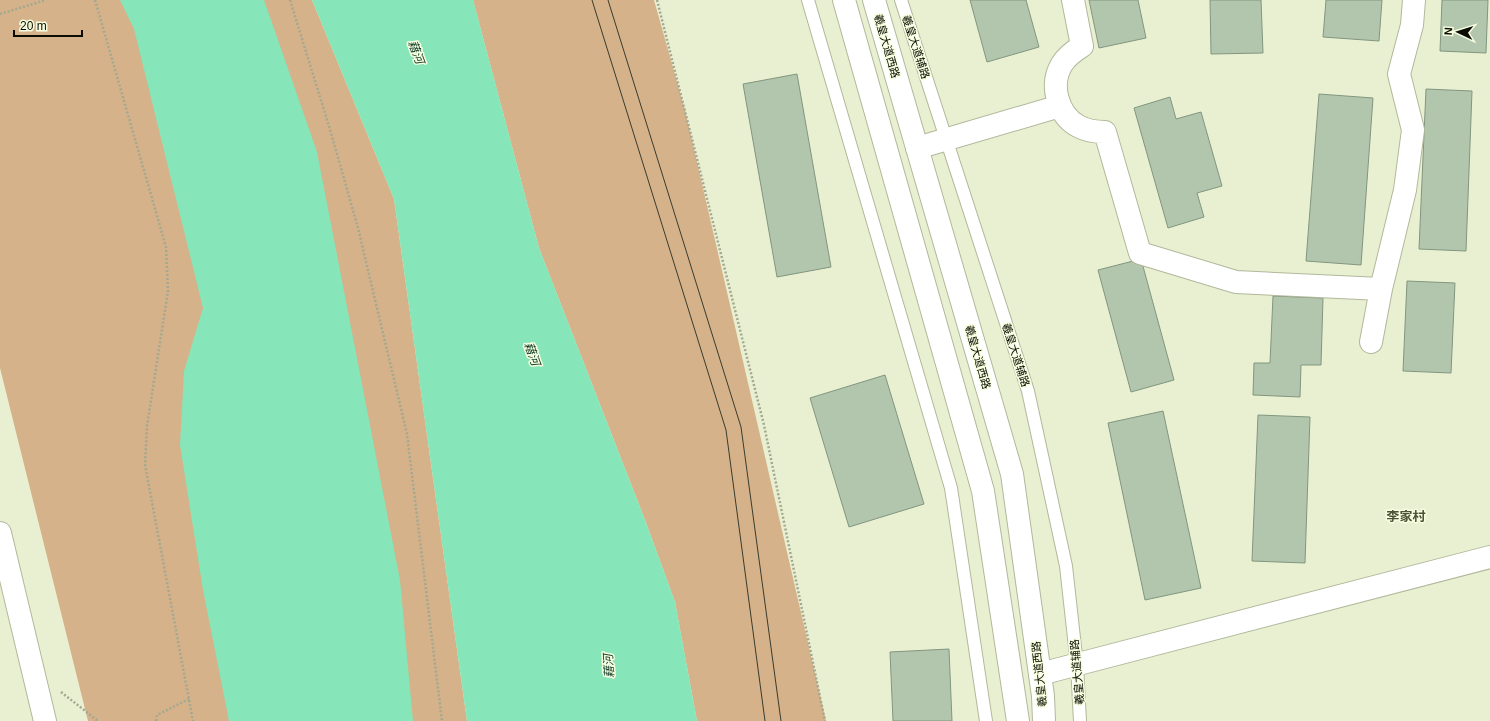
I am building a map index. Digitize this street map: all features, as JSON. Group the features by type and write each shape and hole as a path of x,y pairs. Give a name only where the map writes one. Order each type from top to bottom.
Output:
{"main road":[{"path":"844,0 983,491 1018,721"},
{"name":"羲皇大道西路","path":"874,0 1012,474 1040,674 1044,721"},
{"path":"1073,0 1082,46 1070,54 1062,65 1057,78 1056,92 1060,106 1068,117 1078,126 1091,132 1105,132 1140,253 1236,282 1381,289"},
{"path":"1371,342 1381,289 1405,190 1413,130 1399,74 1412,25 1414,0"},
{"path":"917,148 1060,106"},
{"path":"0,533 45,721"},
{"path":"1040,674 1490,557"}],"lane":[{"path":"808,0 952,488 986,721"},
{"name":"羲皇大道辅路","path":"901,0 1028,391 1066,566 1077,665 1080,721"}],"path":[{"path":"0,14 46,0"},
{"path":"95,0 166,247 168,291 147,426 145,465 193,721"},
{"path":"290,0 329,126 358,228 407,434 442,721"},
{"path":"657,0 764,425 825,721"},
{"path":"39,698 62,692 98,721"},
{"path":"156,721 157,715 189,699"}],"shaded area":[{"path":"0,0 312,0 394,199 467,721 88,721 0,368"},
{"path":"473,0 654,0 685,110 826,721 697,721 675,602 645,520 539,248"}],"water":[{"path":"120,0 264,0 317,152 400,580 413,721 229,721 203,590 180,445 184,371 203,308 134,29"},
{"name":"藉河","path":"312,0 473,0 539,248 645,520 675,602 697,721 467,721 394,199"}],"building":[{"path":"970,0 1026,0 1039,47 987,62"},
{"path":"1089,0 1138,0 1146,38 1099,48"},
{"path":"1210,0 1261,0 1263,53 1211,54"},
{"path":"1326,0 1382,0 1379,41 1323,37"},
{"path":"1442,0 1488,0 1486,53 1440,51"},
{"path":"797,74 831,267 777,277 743,84"},
{"path":"1426,89 1472,91 1466,251 1419,249"},
{"path":"1319,94 1373,98 1361,265 1306,261"},
{"path":"1170,97 1176,119 1201,112 1222,186 1197,193 1204,217 1168,228 1134,108"},
{"path":"1141,259 1174,380 1131,392 1098,270"},
{"path":"1407,281 1455,283 1451,373 1403,371"},
{"path":"1273,296 1323,298 1321,365 1301,365 1300,397 1253,395 1254,363 1270,363"},
{"path":"885,375 924,504 849,527 810,398"},
{"path":"1163,411 1201,588 1145,600 1108,423"},
{"path":"1258,415 1310,417 1305,563 1252,561"},
{"path":"949,649 952,721 893,721 890,652"}],"tram line":[{"path":"592,0 726,430 765,721"},
{"path":"608,0 741,427 781,721"}],"district":[{"name":"李家村","path":"1406,516"}]}
